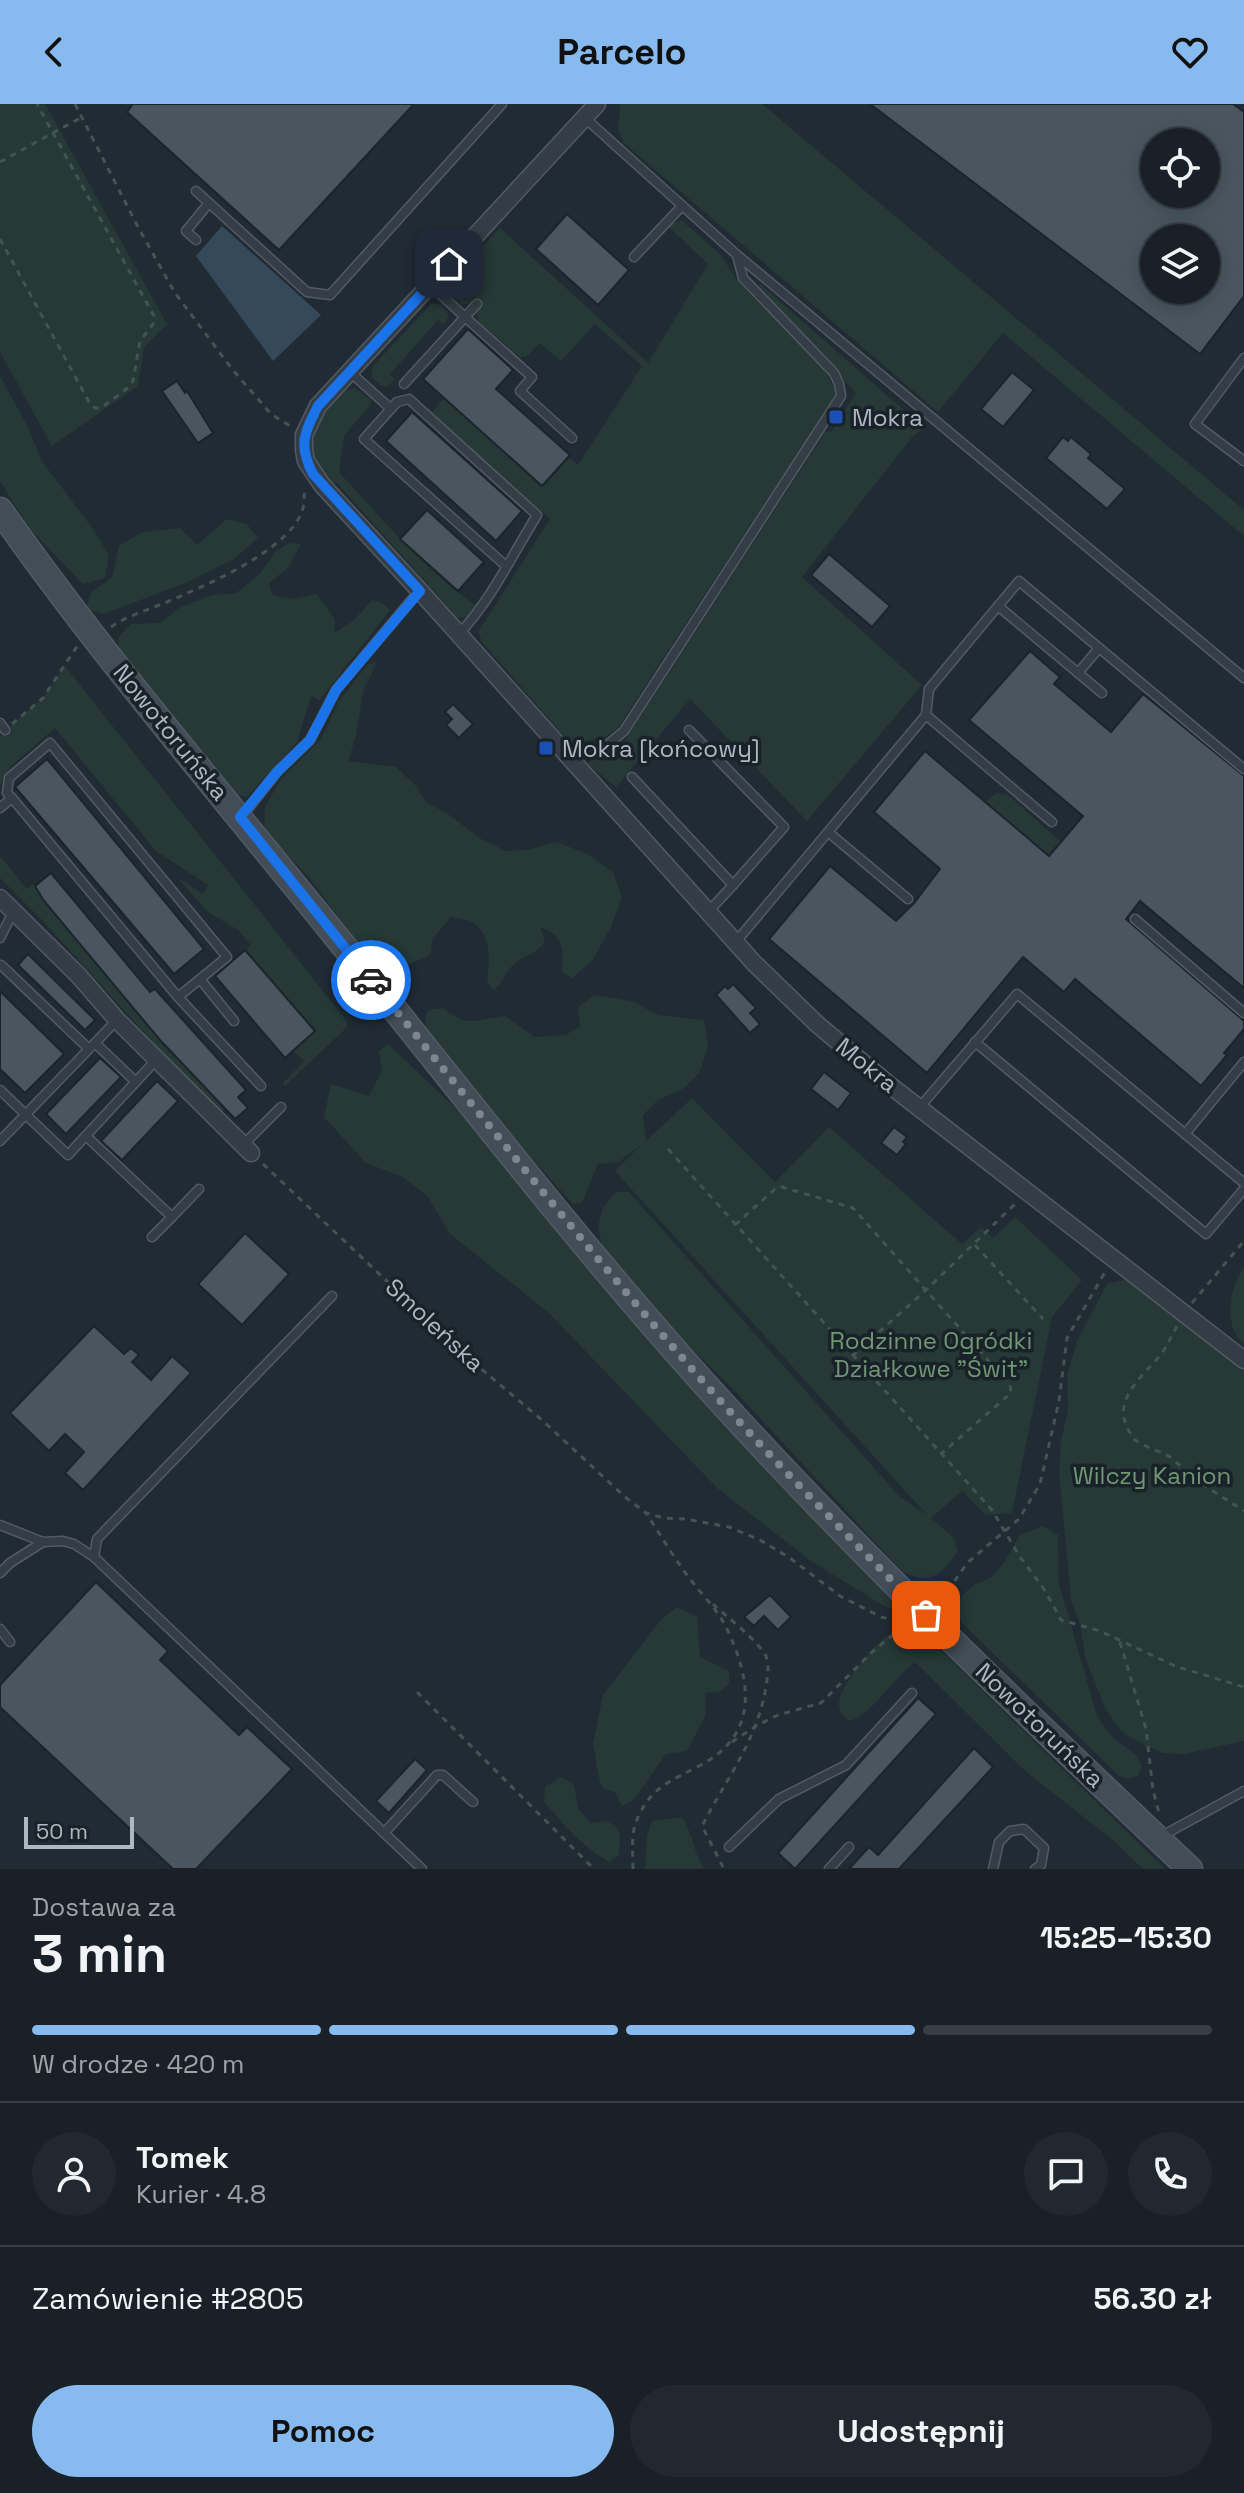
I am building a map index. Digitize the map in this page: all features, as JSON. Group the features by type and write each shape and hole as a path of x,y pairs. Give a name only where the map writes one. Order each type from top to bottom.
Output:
{"main road":[{"name":"Nowotoruńska","path":"0,510 97,641 535,1184 689,1366 811,1499 925,1613 1162,1833 1190,1869"}],"street":[{"path":"306,461 304,435 318,406 597,104"},
{"name":"Mokra","path":"306,461 322,485 735,943 817,1024 919,1108 1114,1258 1182,1316 1244,1360"},
{"path":"0,898 7,916 79,976 117,1020 247,1149"}],"lane":[{"path":"196,191 307,292 330,295 502,104"},
{"path":"584,117 736,254 1244,678"},
{"path":"196,240 186,231 209,203"},
{"path":"634,257 682,206"},
{"path":"567,755 606,746 624,731 841,396 834,373 743,278 736,254"},
{"path":"430,285 532,377 520,391 572,438"},
{"path":"404,384 477,304"},
{"path":"1244,358 1195,424 1244,461"},
{"path":"350,372 391,409"},
{"path":"459,634 472,621 506,566 537,515 409,399 397,402 364,439 506,566"},
{"path":"735,943 926,715 929,689 1019,581 1244,769"},
{"path":"240,817 277,772 310,740 336,690 420,591"},
{"path":"998,606 1102,693"},
{"path":"1078,673 1099,648"},
{"path":"926,715 1052,822"},
{"path":"689,730 784,827 708,913"},
{"path":"178,997 227,957 50,743 9,778 7,793 178,997 261,1086"},
{"path":"632,777 733,885"},
{"path":"0,808 12,798"},
{"path":"828,832 908,899"},
{"path":"0,938 7,916"},
{"path":"1135,919 1244,1013"},
{"path":"1,965 136,1082"},
{"path":"200,979 234,1021"},
{"path":"919,1108 975,1042 1017,994 1244,1186 1206,1234 975,1042"},
{"path":"0,1141 117,1020"},
{"path":"0,1090 68,1155 157,1058"},
{"path":"1185,1134 1244,1062"},
{"path":"247,1149 281,1107"},
{"path":"86,1136 172,1217"},
{"path":"152,1237 199,1189"},
{"path":"94,1557 97,1539 332,1296"},
{"path":"0,1525 43,1542 74,1544 94,1557 422,1869"},
{"path":"0,1573 43,1542"},
{"path":"0,1629 10,1642"},
{"path":"729,1847 779,1799 846,1765 912,1693"},
{"path":"384,1833 437,1775 443,1775 473,1802"},
{"path":"1162,1833 1244,1791"},
{"path":"993,1869 999,1842 1010,1831 1024,1829 1044,1848 1041,1865 1035,1869"},
{"path":"829,1869 849,1847"}],"path":[{"path":"0,239 89,402 95,408 101,408 133,381 140,341 153,324 154,316 37,104"},
{"path":"75,104 175,293 232,369 271,414 304,435"},
{"path":"0,162 82,117"},
{"path":"2,726 43,698 74,648 82,641 92,646 109,634 113,625 213,581 279,541 293,528 303,510 302,472 306,461"},
{"name":"Smoleńska","path":"247,1149 466,1356 646,1513 729,1527 760,1540 857,1606 890,1620 925,1613"},
{"path":"668,1149 992,1510 1061,1620 1100,1631 1175,1666 1244,1687"},
{"path":"735,1225 775,1189 782,1187 853,1208 1010,1385 1011,1393 941,1454"},
{"path":"852,1356 926,1290 1028,1191"},
{"path":"1244,1241 1182,1316 1160,1355 1134,1383 1124,1407 1123,1419 1135,1439 1173,1459 1179,1467 1187,1470 1188,1475 1244,1511"},
{"path":"975,1244 1043,1319"},
{"path":"728,1744 778,1715 821,1703 871,1653 925,1613 967,1563 1019,1519 1040,1484 1059,1401 1067,1338 1114,1258"},
{"path":"633,1869 634,1826 646,1801 665,1782 715,1757 728,1744 741,1727 746,1692 727,1628 646,1513"},
{"path":"707,1599 765,1653 768,1665 763,1708 756,1726 739,1763 702,1826 723,1867"},
{"path":"1120,1641 1146,1729 1162,1833"},
{"path":"417,1692 594,1869"}],"green space":[{"path":"0,104 45,104 167,324 144,348 138,386 52,446 0,352"},
{"path":"620,104 762,104 1244,510 1244,536 1003,333 938,412 625,144 618,131"},
{"path":"681,220 719,253 737,280 826,372 835,390 832,400 617,729 605,737 571,744 482,642 478,632 550,519 432,413 444,398 542,486 568,457 578,465 642,366 595,324 561,361 540,343 527,356 520,357 480,323 476,315 481,306 474,299 462,305 447,293 445,287 500,228 648,363 708,264 668,226"},
{"path":"758,282 924,428 913,436 802,577 922,685 807,821 690,699 616,787 588,764 592,758 613,753 626,739 826,431 831,432 856,393 762,291"},
{"path":"432,303 443,308 449,317 444,324 438,320 390,374 395,379 387,387 382,386 372,377 372,367"},
{"path":"0,376 29,429 41,460 109,555 105,578 83,584 30,529 0,481"},
{"path":"355,388 371,400 371,404 344,436 339,472 422,560 475,605 468,616 459,618 451,615 453,612 336,482 332,485 318,463 313,442 319,422 339,396"},
{"path":"227,519 247,524 258,538 234,559 190,581 104,614 86,609 91,593 112,577 119,546 142,532 180,528 197,545"},
{"path":"289,543 301,544 288,568 269,583 272,595 293,599 317,594 335,620 334,633 353,621 372,600 390,610 319,701 311,695 297,742 247,797 231,793 119,647 118,638 131,624 160,623 179,608 212,595 236,593 258,576 276,551"},
{"path":"377,662 363,691 356,736 348,761 396,767 416,786 426,802 481,839 506,851 526,850 557,842 587,854 613,872 622,897 611,927 592,961 572,978 562,972 562,950 558,939 540,927 545,942 513,965 493,990 487,980 489,955 482,932 470,921 451,917 432,939 431,954 410,964 385,968 356,941 309,877 264,831 265,807 281,779 321,739 339,701 368,664"},
{"path":"65,666 346,1020 344,1030 285,1086 283,1083 304,1061 293,1051 315,1031 245,950 251,945 238,930 208,912 177,877 203,894 208,885 156,851 55,728 12,765 0,786 0,737 43,698"},
{"path":"996,793 1008,795 1061,842 1049,856 986,802"},
{"path":"0,856 27,889 33,884 161,1041 225,1110 217,1110 208,1103 44,922 0,878"},
{"name":"Rodzinne Ogródki Działkowe \"Świt\"","path":"594,995 632,1001 658,1015 704,1020 708,1046 700,1072 684,1088 658,1100 643,1115 646,1141 692,1098 775,1182 829,1127 962,1244 981,1227 993,1238 1015,1217 1082,1280 1052,1317 1012,1513 986,1515 962,1491 931,1518 954,1538 958,1551 941,1572 920,1578 902,1571 731,1387 658,1316 602,1245 598,1227 603,1207 616,1192 629,1192 900,1497 927,1515 615,1171 642,1144 619,1162 598,1164 582,1203 573,1204 479,1100 427,1032 425,1016 429,1010 443,1008 466,1021 505,1016 535,1037 566,1035 580,1026 578,1007"},
{"path":"388,1044 467,1119 902,1605 889,1609 811,1561 717,1488 549,1313 450,1234 428,1197 403,1177 366,1163 324,1117 331,1084 369,1096 382,1071 379,1051"},
{"path":"1244,1267 1244,1344 1233,1327 1230,1306"},
{"name":"Wilczy Kanion","path":"1125,1280 1244,1365 1244,1741 1184,1754 1163,1753 1121,1731 1105,1708 1086,1660 1080,1624 1071,1600 1059,1471 1061,1441 1068,1410 1067,1375 1077,1341 1107,1284"},
{"path":"1043,1526 1058,1535 1059,1584 1097,1716 1112,1737 1137,1756 1142,1765 1138,1776 1119,1776 962,1623 958,1607 965,1594 974,1585 996,1573 1020,1535"},
{"path":"677,1607 697,1617 700,1657 729,1671 729,1683 720,1692 705,1693 706,1714 687,1751 666,1754 633,1801 622,1806 615,1792 604,1789 600,1782 593,1744 603,1695 661,1620"},
{"path":"897,1631 923,1633 1165,1869 1143,1869 1113,1840 1024,1770 915,1662 868,1710 850,1721 844,1717 839,1706 840,1698 860,1664 887,1636"},
{"path":"561,1777 574,1785 578,1808 590,1823 605,1821 615,1825 620,1834 619,1855 610,1862 583,1843 544,1802 545,1787"},
{"path":"682,1817 705,1869 645,1869 647,1836 652,1821"}],"water":[{"path":"222,226 321,315 273,361 196,256"}],"building":[{"path":"133,104 414,104 279,250 127,112"},
{"path":"870,104 1233,104 1244,112 1244,296 1200,354"},
{"path":"567,214 629,270 598,305 536,249"},
{"path":"468,329 513,370 496,389 570,455 542,486 423,379"},
{"path":"1012,372 1034,390 1003,427 981,409"},
{"path":"177,381 185,393 187,391 213,433 198,443 162,391"},
{"path":"412,412 522,511 496,541 386,441"},
{"path":"1063,437 1068,441 1071,437 1091,454 1088,458 1125,489 1107,509 1046,458"},
{"path":"427,510 484,562 458,591 400,539"},
{"path":"829,554 890,606 872,627 811,575"},
{"path":"1030,651 1060,677 1054,684 1111,732 1143,694 1244,776 1244,988 1140,901 1126,919 1244,1021 1244,1029 1224,1053 1227,1055 1201,1086 1075,979 1064,992 1023,957 927,1073 769,939 830,866 896,921 914,903 940,869 874,812 925,751 1049,856 1083,816 969,720"},
{"path":"453,704 473,724 459,738 446,725 452,719 445,712"},
{"path":"47,759 204,949 174,974 15,787"},
{"path":"51,873 150,992 155,989 246,1090 238,1097 248,1108 235,1119 160,1040 44,901 35,886"},
{"path":"245,950 315,1031 285,1058 215,976"},
{"path":"28,954 95,1020 85,1030 18,965"},
{"path":"733,984 756,1008 750,1013 760,1024 750,1033 716,995 725,986 728,989"},
{"path":"0,991 64,1054 25,1093 0,1069"},
{"path":"100,1058 121,1077 66,1134 46,1114"},
{"path":"824,1072 851,1093 838,1110 811,1089"},
{"path":"157,1081 178,1101 122,1160 101,1141"},
{"path":"894,1127 907,1137 903,1142 906,1144 897,1155 881,1143"},
{"path":"245,1233 289,1274 242,1325 198,1284"},
{"path":"94,1326 124,1354 131,1348 139,1355 132,1362 151,1380 172,1356 191,1373 83,1490 65,1473 84,1452 65,1434 49,1451 10,1413"},
{"path":"96,1582 168,1651 160,1660 239,1735 247,1727 292,1769 196,1869 173,1869 0,1707 0,1685"},
{"path":"770,1595 791,1617 778,1630 764,1616 754,1626 744,1617"},
{"path":"918,1698 936,1714 795,1869 778,1853"},
{"path":"974,1748 993,1767 899,1869 849,1869 869,1847 878,1855"},
{"path":"415,1759 427,1770 389,1813 376,1801"}],"way so far":[{"path":"371,980 535,1184 700,1378 811,1499 926,1615"}],"place":[{"name":"Mokra","path":"836,417"},
{"name":"Mokra [końcowy]","path":"546,748"}],"route":[{"path":"371,980 240,817 277,772 310,740 336,690 420,591 313,474 306,461 304,435 318,406 449,264"}]}
